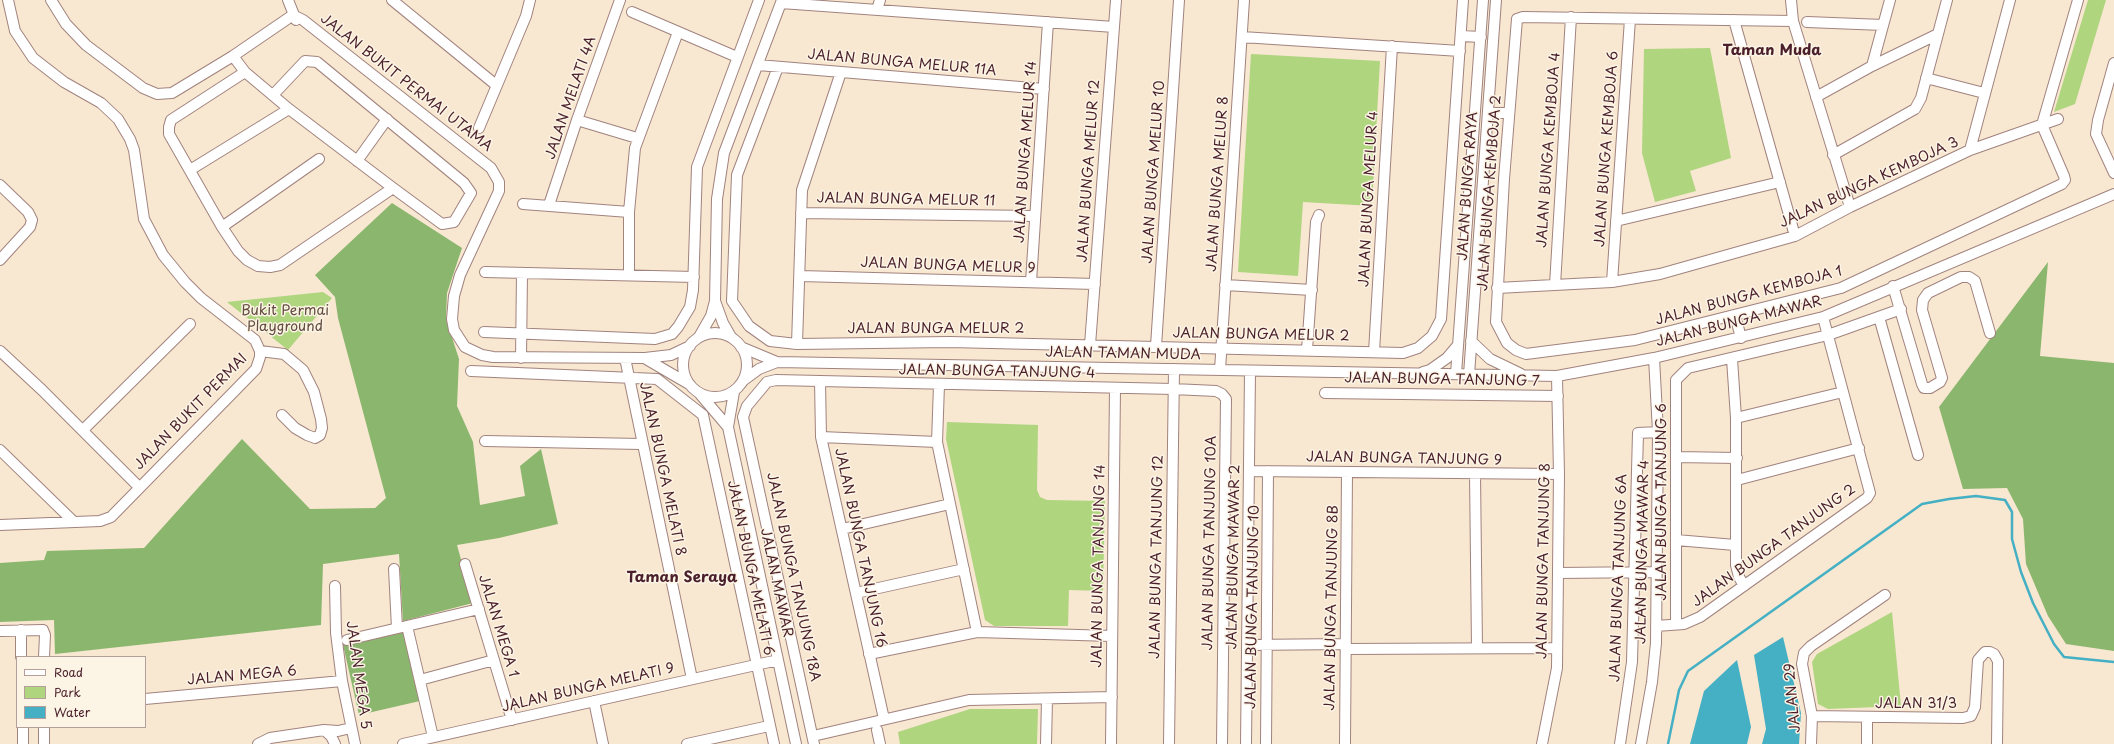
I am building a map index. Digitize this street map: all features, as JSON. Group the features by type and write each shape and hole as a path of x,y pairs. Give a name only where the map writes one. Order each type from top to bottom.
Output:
{"street":[{"name":"JALAN BUKIT PERMAI","path":"0,351 83,430 139,487 256,368 259,363 260,351 255,340 201,298 185,282 163,255 144,219 134,150 124,127 110,110 89,95 64,82 33,58 15,31 8,0"},
{"path":"52,0 66,24 86,45 149,92 158,94 172,93 233,56 293,15"},
{"name":"JALAN BUKIT PERMAI UTAMA","path":"288,0 293,15 299,25 487,173 497,178 500,186 499,191 460,275 454,296 452,319 459,340 469,349 493,357 645,358 671,355 690,346"},
{"path":"392,0 496,86"},
{"path":"479,128 526,16 530,0"},
{"name":"JALAN MELATI 4A","path":"549,205 577,120 620,0"},
{"name":"JALAN BUNGA MELUR 12","path":"1090,345 1116,0"},
{"name":"JALAN BUNGA MELUR 10","path":"1156,346 1179,0"},
{"name":"JALAN BUNGA MELUR 8","path":"1220,370 1244,0"},
{"name":"JALAN BUNGA MELUR 2","path":"778,67 737,175 732,301 749,326 770,341 797,344 950,342 1156,346 1221,350 1307,350 1403,353 1418,348 1432,336 1442,319 1463,0"},
{"name":"JALAN BUNGA RAYA","path":"1456,374 1483,0"},
{"name":"JALAN BUNGA RAYA","path":"1469,375 1496,0"},
{"path":"1790,0 1793,21 1850,207"},
{"path":"1872,66 1890,0"},
{"path":"1833,155 1915,109 1921,98 1947,0"},
{"name":"JALAN BUNGA KEMBOJA 3","path":"1970,150 2010,0"},
{"path":"2042,125 2078,0"},
{"path":"484,332 654,339 672,334 678,327 690,307 694,277 697,167 755,1"},
{"path":"715,301 723,323 731,337 741,346 747,363 744,380 734,392 721,397 700,394 689,384 685,377 684,361 690,346 700,337 711,316 715,301 717,199 719,176 724,153 782,1 878,5 1114,27"},
{"path":"632,12 736,57"},
{"name":"JALAN BUNGA KEMBOJA 2","path":"1526,354 1516,350 1500,333 1496,322 1508,113 1517,19 1523,17 1571,18"},
{"path":"1571,18 1793,21"},
{"name":"JALAN BUNGA KEMBOJA 4","path":"1555,285 1571,18"},
{"name":"JALAN BUNGA KEMBOJA 6","path":"1612,282 1630,18"},
{"path":"1734,20 1796,236"},
{"name":"JALAN BUNGA MELUR 14","path":"1031,282 1048,22"},
{"path":"1807,22 1883,25"},
{"path":"629,275 629,212 633,158 637,138 678,32"},
{"path":"1816,97 1872,66 1938,34"},
{"path":"1242,36 1460,51"},
{"path":"1461,36 1481,37"},
{"name":"JALAN BUNGA MELUR 4","path":"1374,352 1392,46"},
{"path":"233,56 245,72 289,109 357,161 442,224 454,222 471,192 464,183 317,62 305,60 273,95"},
{"name":"JALAN BUNGA MELUR 11A","path":"758,65 1044,89"},
{"path":"2113,167 2096,134 2098,120 2114,65"},
{"path":"245,72 171,120 169,134 222,227 238,251 247,260 258,266 270,267 280,265 393,188"},
{"path":"797,344 802,190 842,72"},
{"path":"1926,78 1984,93"},
{"path":"190,170 289,109"},
{"path":"1488,113 1508,113"},
{"path":"357,161 387,119"},
{"name":"JALAN BUNGA KEMBOJA 3","path":"1498,288 1612,282 1660,274 1796,236 1850,207 1970,150 2058,119"},
{"path":"577,120 637,138"},
{"name":"JALAN BUNGA KEMBOJA 1","path":"1526,354 1635,340 1841,288 2062,184 2065,180 2064,176 2042,125"},
{"path":"222,227 319,159"},
{"path":"1616,221 1780,182"},
{"path":"0,185 28,212 32,220 30,228 0,260"},
{"name":"JALAN BUNGA MAWAR","path":"1469,375 1529,377 1557,376 1654,358 1823,317 1893,286 2114,194"},
{"path":"523,204 629,212"},
{"name":"JALAN BUNGA MELUR 11","path":"801,213 1035,216"},
{"path":"1307,350 1316,222 1319,215"},
{"path":"485,272 694,277"},
{"path":"521,358 522,273"},
{"name":"JALAN BUNGA MELUR 9","path":"800,276 1094,284"},
{"path":"1893,286 1924,388 1930,388 1940,382 1942,378 1922,310 1923,300 1928,293 1961,277 1969,277 1975,281 1990,332"},
{"path":"1225,285 1312,290"},
{"path":"1744,586 1739,577 1736,565 1736,418 1732,359 1828,335 1901,309"},
{"path":"1735,315 1741,338"},
{"name":"JALAN BUNGA TANJUNG 2","path":"1656,626 1684,624 1700,617 1867,498 1870,493 1870,487 1823,317"},
{"path":"1879,317 1918,455"},
{"path":"83,430 190,324"},
{"path":"700,337 710,334 721,334 731,337"},
{"path":"1471,342 1499,365 1529,377"},
{"path":"1413,374 1430,370 1439,365 1458,345"},
{"name":"JALAN TAMAN MUDA","path":"741,346 777,362"},
{"path":"260,351 284,354 303,370 314,392 321,419 322,428 320,435 315,438 307,435 295,428 282,415"},
{"name":"JALAN BUNGA MELATI 8","path":"625,358 641,444 692,679"},
{"name":"JALAN BUKIT PERMAI UTAMA","path":"645,358 668,370 689,384"},
{"name":"JALAN BUNGA MAWAR 4","path":"1641,744 1655,662 1658,432 1654,358"},
{"name":"JALAN BUNGA TANJUNG 6","path":"1676,624 1676,380 1688,368 1732,359"},
{"name":"JALAN TAMAN MUDA","path":"744,380 759,369 777,362 1469,375"},
{"name":"JALAN BUNGA TANJUNG 12","path":"1169,744 1174,369"},
{"name":"JALAN BUNGA MAWAR 2","path":"1246,744 1250,371"},
{"path":"471,372 628,376"},
{"name":"JALAN BUNGA MELATI 6","path":"628,376 657,379 703,415 774,744"},
{"name":"JALAN BUNGA TANJUNG 8","path":"1542,744 1557,668 1559,474 1557,376"},
{"name":"JALAN BUNGA TANJUNG 4","path":"743,416 747,406 767,382 776,380 939,385 1173,389"},
{"name":"JALAN BUNGA TANJUNG 16","path":"820,381 821,437 884,720"},
{"path":"939,385 937,442 977,632"},
{"name":"JALAN BUNGA TANJUNG 14","path":"1111,744 1116,388"},
{"name":"JALAN BUNGA TANJUNG 10A","path":"1173,389 1216,390 1226,399 1222,744"},
{"name":"JALAN MAWAR","path":"734,392 728,427 796,744"},
{"path":"1736,418 1843,392"},
{"name":"JALAN BUNGA TANJUNG 7","path":"1325,393 1558,396"},
{"name":"JALAN MAWAR","path":"700,394 728,427"},
{"name":"JALAN BUNGA TANJUNG 18A","path":"743,416 813,740"},
{"name":"JALAN BUNGA TANJUNG 6A","path":"1620,744 1632,662 1638,432 1658,432"},
{"path":"821,437 937,442"},
{"path":"485,441 641,444"},
{"path":"1737,480 1859,448"},
{"path":"0,450 74,522"},
{"path":"1677,458 1736,458"},
{"name":"JALAN BUNGA TANJUNG 10","path":"1266,744 1268,471"},
{"name":"JALAN BUNGA TANJUNG 9","path":"1249,472 1559,474"},
{"name":"JALAN BUNGA TANJUNG 8B","path":"1345,744 1347,472"},
{"path":"1475,473 1477,648"},
{"path":"0,524 100,522 111,517 139,487"},
{"path":"842,528 950,504"},
{"path":"1676,540 1735,545"},
{"name":"JALAN MEGA 1","path":"465,564 512,720"},
{"path":"394,568 397,628"},
{"path":"856,593 964,569"},
{"path":"1558,573 1657,572"},
{"name":"JALAN MEGA 5","path":"335,586 336,633 342,681 355,744"},
{"name":"JALAN 29","path":"1811,744 1812,716 1802,664 1804,653 1811,646 1885,595"},
{"path":"347,640 479,609"},
{"path":"407,626 433,737"},
{"path":"21,630 21,656"},
{"path":"0,631 43,630 45,635 44,656"},
{"path":"869,654 977,632 1112,636"},
{"path":"1247,645 1557,648"},
{"name":"JALAN 31/3","path":"1812,716 1867,718 1963,718 1971,716 1975,706 1978,660 1985,652 1990,652 1994,654 1998,661 1997,744"},
{"path":"420,680 494,660"},
{"name":"JALAN BUNGA MELATI 9","path":"403,744 778,660"},
{"name":"JALAN MEGA 6","path":"146,699 342,681"},
{"path":"1046,744 1047,698"},
{"path":"813,740 884,720 969,700 1112,698"},
{"path":"594,701 603,744"},
{"path":"1867,718 1867,744"},
{"path":"687,744 715,741 769,726"},
{"path":"23,728 23,744"},
{"path":"44,728 44,744"},
{"path":"258,744 270,738 324,730 338,731 351,728"},
{"name":"JALAN MEGA 5","path":"324,730 335,743"},
{"path":"877,730 880,744"},
{"name":"JALAN MEGA 5","path":"335,743 338,731"}],"green space":[{"path":"2088,0 2106,0 2075,104 2054,112"},
{"path":"1710,48 1731,158 1690,171 1696,191 1655,202 1642,153 1644,49"},
{"path":"1251,54 1380,61 1372,206 1303,202 1298,276 1238,272"},
{"path":"392,203 462,248 447,293 446,319 459,359 457,406 473,442 480,505 525,496 520,466 541,449 558,524 499,538 457,545 473,603 403,621 399,554 323,564 321,625 55,654 54,620 0,622 0,563 44,560 47,551 144,548 242,439 310,509 375,508 386,498 338,318 335,297 315,275"},
{"path":"2048,262 2040,356 2114,363 2114,651 2066,644 2048,616 2026,564 2023,519 2007,488 1963,489 1939,407"},
{"name":"Bukit Permai Playground","path":"323,292 332,298 288,350 227,302"},
{"path":"947,422 1038,425 1037,490 1040,497 1047,500 1105,501 1103,591 1069,590 1068,626 994,626 985,620 946,439"},
{"path":"1892,612 1901,706 1828,709 1818,704 1812,662 1817,654"},
{"path":"405,632 420,701 359,715 343,645"},
{"path":"970,709 1038,709 1037,744 900,744 898,732"}],"water":[{"path":"1783,637 1801,713 1799,744 1762,744 1766,729 1754,655"},
{"path":"1737,660 1751,727 1747,744 1690,744 1704,691"}],"waterway":[{"path":"1668,744 1679,690 1688,671 1922,504 1949,499 1976,496 2005,500 2012,512 2012,539 2021,572 2033,603 2054,644 2064,657 2114,662"}],"district":[{"name":"Taman Muda","path":"1772,51"},
{"name":"Taman Seraya","path":"682,578"}]}
